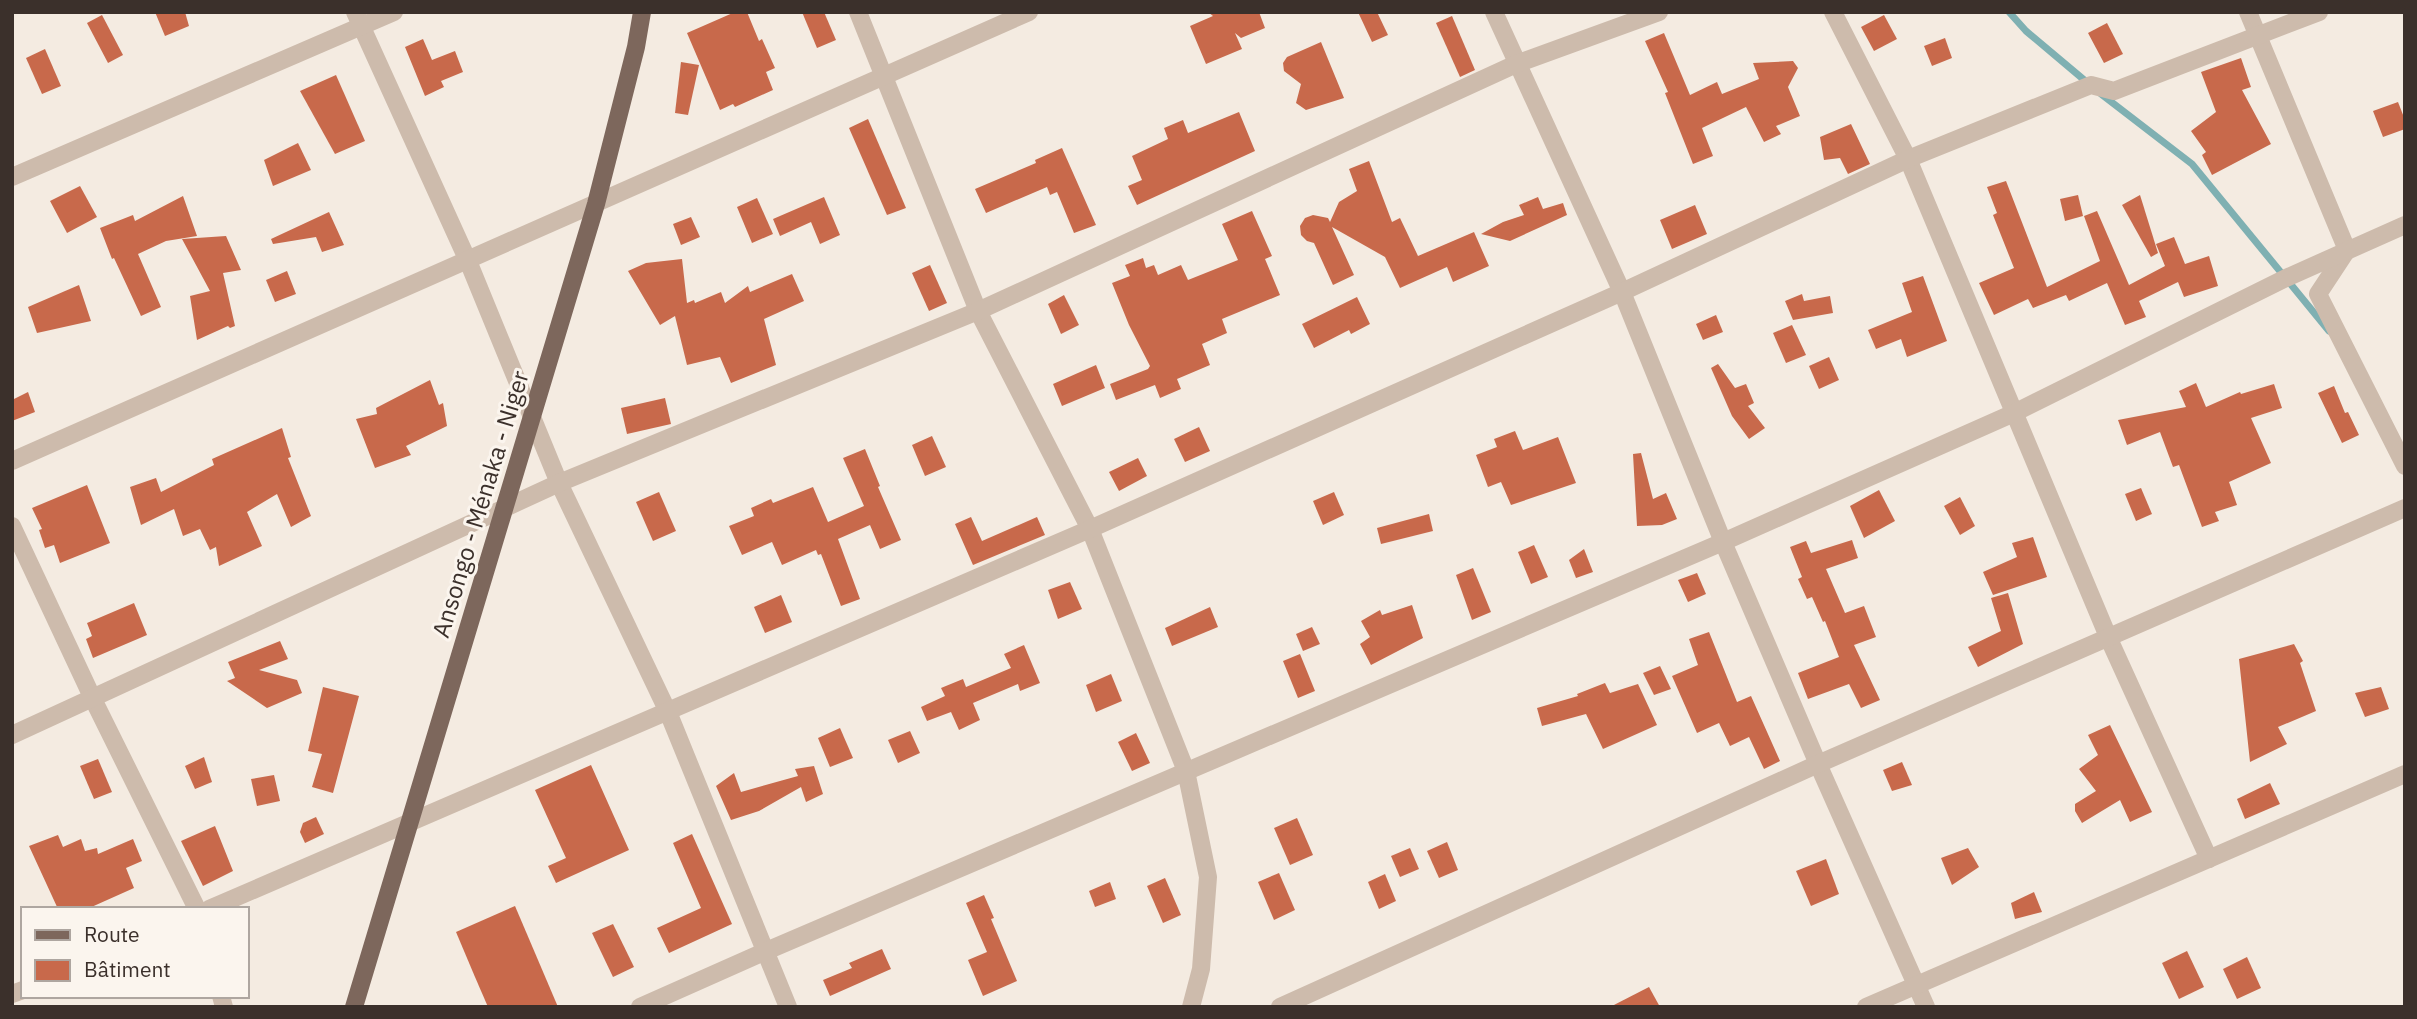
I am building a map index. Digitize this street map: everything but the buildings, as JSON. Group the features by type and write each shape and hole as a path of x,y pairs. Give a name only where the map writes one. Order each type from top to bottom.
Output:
{"main road":[{"name":"Ansongo - Ménaka - Niger","path":"354,1007 596,204 636,47 642,12"}],"street":[{"path":"12,177 358,19 394,12"},
{"path":"858,12 978,311 1090,529 1186,771 1208,877 1201,969 1191,1007"},
{"path":"12,461 885,78 1029,12"},
{"path":"1494,12 1622,292 1723,542 1926,1007"},
{"path":"12,735 559,483 978,311 1516,64 1659,12"},
{"path":"1833,12 1908,159 2109,639 2209,859"},
{"path":"2248,12 2347,250"},
{"path":"214,907 1090,529 1622,292 1908,159 2091,85 2114,90 2319,12"},
{"path":"358,19 468,261 559,483 668,712 788,1007"},
{"path":"640,1007 1723,542 2014,413 2347,250 2405,225"},
{"path":"2347,250 2318,294 2405,466"},
{"path":"1280,1007 1818,764 2405,508"},
{"path":"12,526 93,699 196,907"},
{"path":"1866,1007 2405,774"}],"waterway":[{"path":"2009,12 2026,31 2089,84"},
{"path":"2101,94 2192,164 2329,331"}]}
